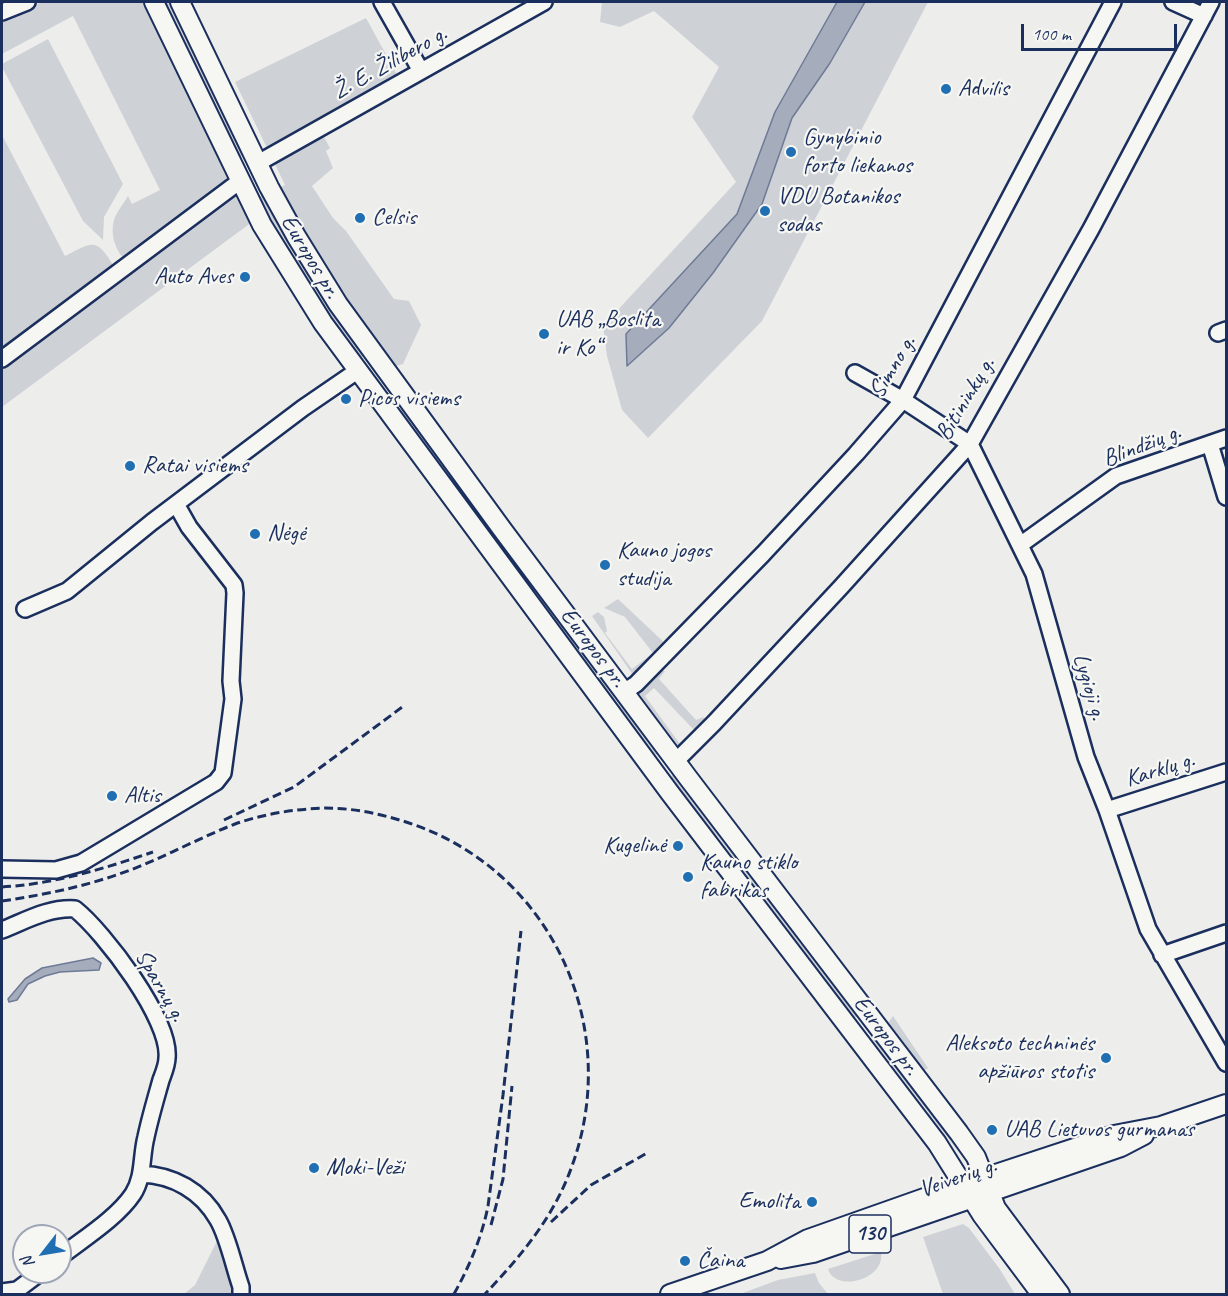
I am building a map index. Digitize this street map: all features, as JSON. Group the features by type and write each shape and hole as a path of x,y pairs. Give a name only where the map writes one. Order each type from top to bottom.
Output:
{"main road":[{"name":"Europos pr.","path":"154,2 262,225 322,323 646,759 941,1148 968,1192 1041,1294"},
{"name":"Europos pr.","path":"180,2 258,163 290,226 317,272 376,357 624,692 976,1156 996,1208 1060,1294"},
{"path":"238,178 258,163"},
{"path":"357,371 376,357"},
{"path":"434,474 453,460"},
{"path":"646,759 656,765 666,766 676,761"},
{"path":"857,1036 875,1023"},
{"name":"Veiverių g.","path":"670,1294 766,1261 813,1253 987,1185 1122,1147 1161,1126 1227,1104"}],"street":[{"path":"2,12 27,2"},
{"path":"382,2 421,71"},
{"name":"Ž. E. Žilibero g.","path":"258,163 544,2"},
{"name":"Simno g.","path":"624,692 636,684 667,654 726,593 856,454 903,400 1113,2"},
{"path":"1173,2 1203,16"},
{"name":"Bitininkų g.","path":"676,761 867,559 970,444 1090,229 1212,2"},
{"path":"2,359 238,178"},
{"path":"25,609 67,591 176,504 295,414 357,371"},
{"path":"855,373 903,400 970,444"},
{"name":"Blindžių g.","path":"1020,545 1116,476 1227,438"},
{"name":"Lygioji g.","path":"970,444 1034,574 1086,757 1148,929 1227,1063"},
{"path":"1210,444 1227,497"},
{"path":"2,869 56,870 81,863 216,782 223,773 233,699 231,681 234,585 189,528 176,504"},
{"name":"Karklų g.","path":"1107,810 1227,772"},
{"name":"Sparnų g.","path":"2,930 42,914 75,909 93,926 114,952 149,1003 166,1042 168,1056 145,1139 141,1174 137,1187 131,1197 72,1247"},
{"path":"1162,956 1227,933"},
{"path":"141,1174 156,1174 172,1178 210,1207 220,1222 241,1287 241,1294"},
{"path":"2,1292 16,1290 24,1284"}],"shaded area":[{"path":"42,2 146,2 228,173 225,183 128,262 123,258 114,242 115,217 128,196 132,204 160,190 73,16 2,54 2,19"},
{"path":"160,2 173,2 245,151 241,157 237,157"},
{"name":"VDU Botanikos sodas","path":"602,2 928,2 762,321 648,438 622,410 607,356 603,326 736,182 692,117 719,67 654,11 620,27 600,22"},
{"path":"366,18 401,82 319,128 330,148 326,151 333,168 312,186 394,299 409,301 421,325 403,364 396,366 391,365 354,316 277,189 285,185 235,82"},
{"path":"48,39 123,184 104,217 103,240 83,221 2,67 2,64"},
{"path":"2,135 65,256 88,245 98,246 115,268 2,353"},
{"path":"266,194 362,350 364,355 361,358 355,358 255,198"},
{"path":"230,196 238,196 252,222 2,407 2,366"},
{"path":"405,409 439,456 435,461 398,412"},
{"path":"454,475 660,756 655,754 578,651 541,610 448,480"},
{"path":"618,599 668,646 635,678 592,616 598,612 604,617 607,631 605,633 632,669 653,653 625,617 604,608"},
{"path":"656,671 665,671 659,679 696,720 703,717 705,720 697,730 693,729 654,688 645,696 680,744 675,746 637,694 639,688"},
{"path":"672,775 678,776 860,1013 859,1017 854,1017 719,838 671,782"},
{"path":"893,1016 928,1068 921,1073 888,1031 888,1023"},
{"path":"873,1036 877,1036 964,1159 872,1039"},
{"path":"963,1224 969,1228 999,1268 1015,1294 943,1294 923,1237"},
{"path":"217,1241 233,1284 234,1294 184,1294 195,1285"},
{"path":"881,1252 876,1270 859,1280 849,1282 840,1280 832,1276 828,1269"},
{"path":"815,1273 819,1283 828,1294 740,1294 778,1280"}],"water":[{"path":"837,2 865,2 830,63 792,118 762,204 713,273 669,328 627,366 626,334 737,214 775,112"},
{"path":"93,958 101,963 99,970 60,972 45,976 28,984 17,1000 9,1002 8,999 25,979 42,968"}],"railway":[{"path":"224,820 294,787 405,705"},
{"path":"2,901 56,892 108,878 246,820 279,813 325,808 367,812 409,823 459,845 502,877 536,915 563,960 580,1008 588,1060 585,1113 565,1185 535,1235 485,1294"},
{"path":"2,887 40,883 78,875 153,852"},
{"path":"454,1294 474,1252 488,1206 521,931"},
{"path":"491,1225 503,1179 512,1086"},
{"path":"551,1222 591,1185 647,1153"}],"place":[{"name":"Advilis","path":"946,89"},
{"name":"Gynybinio forto liekanos","path":"791,152"},
{"name":"VDU Botanikos sodas","path":"765,211"},
{"name":"Celsis","path":"360,218"},
{"name":"Auto Aves","path":"245,277"},
{"name":"UAB „Boslita ir Ko“","path":"544,334"},
{"name":"Picos visiems","path":"346,399"},
{"name":"Ratai visiems","path":"130,466"},
{"name":"Nėgė","path":"255,534"},
{"name":"Kauno jogos studija","path":"605,565"},
{"name":"Altis","path":"112,796"},
{"name":"Kugelinė","path":"678,846"},
{"name":"Kauno stiklo fabrikas","path":"688,877"},
{"name":"Aleksoto techninės apžiūros stotis","path":"1106,1058"},
{"name":"UAB Lietuvos gurmanas","path":"992,1130"},
{"name":"Moki-Veži","path":"314,1168"},
{"name":"Emolita","path":"812,1202"},
{"name":"Čaina","path":"685,1261"}]}
